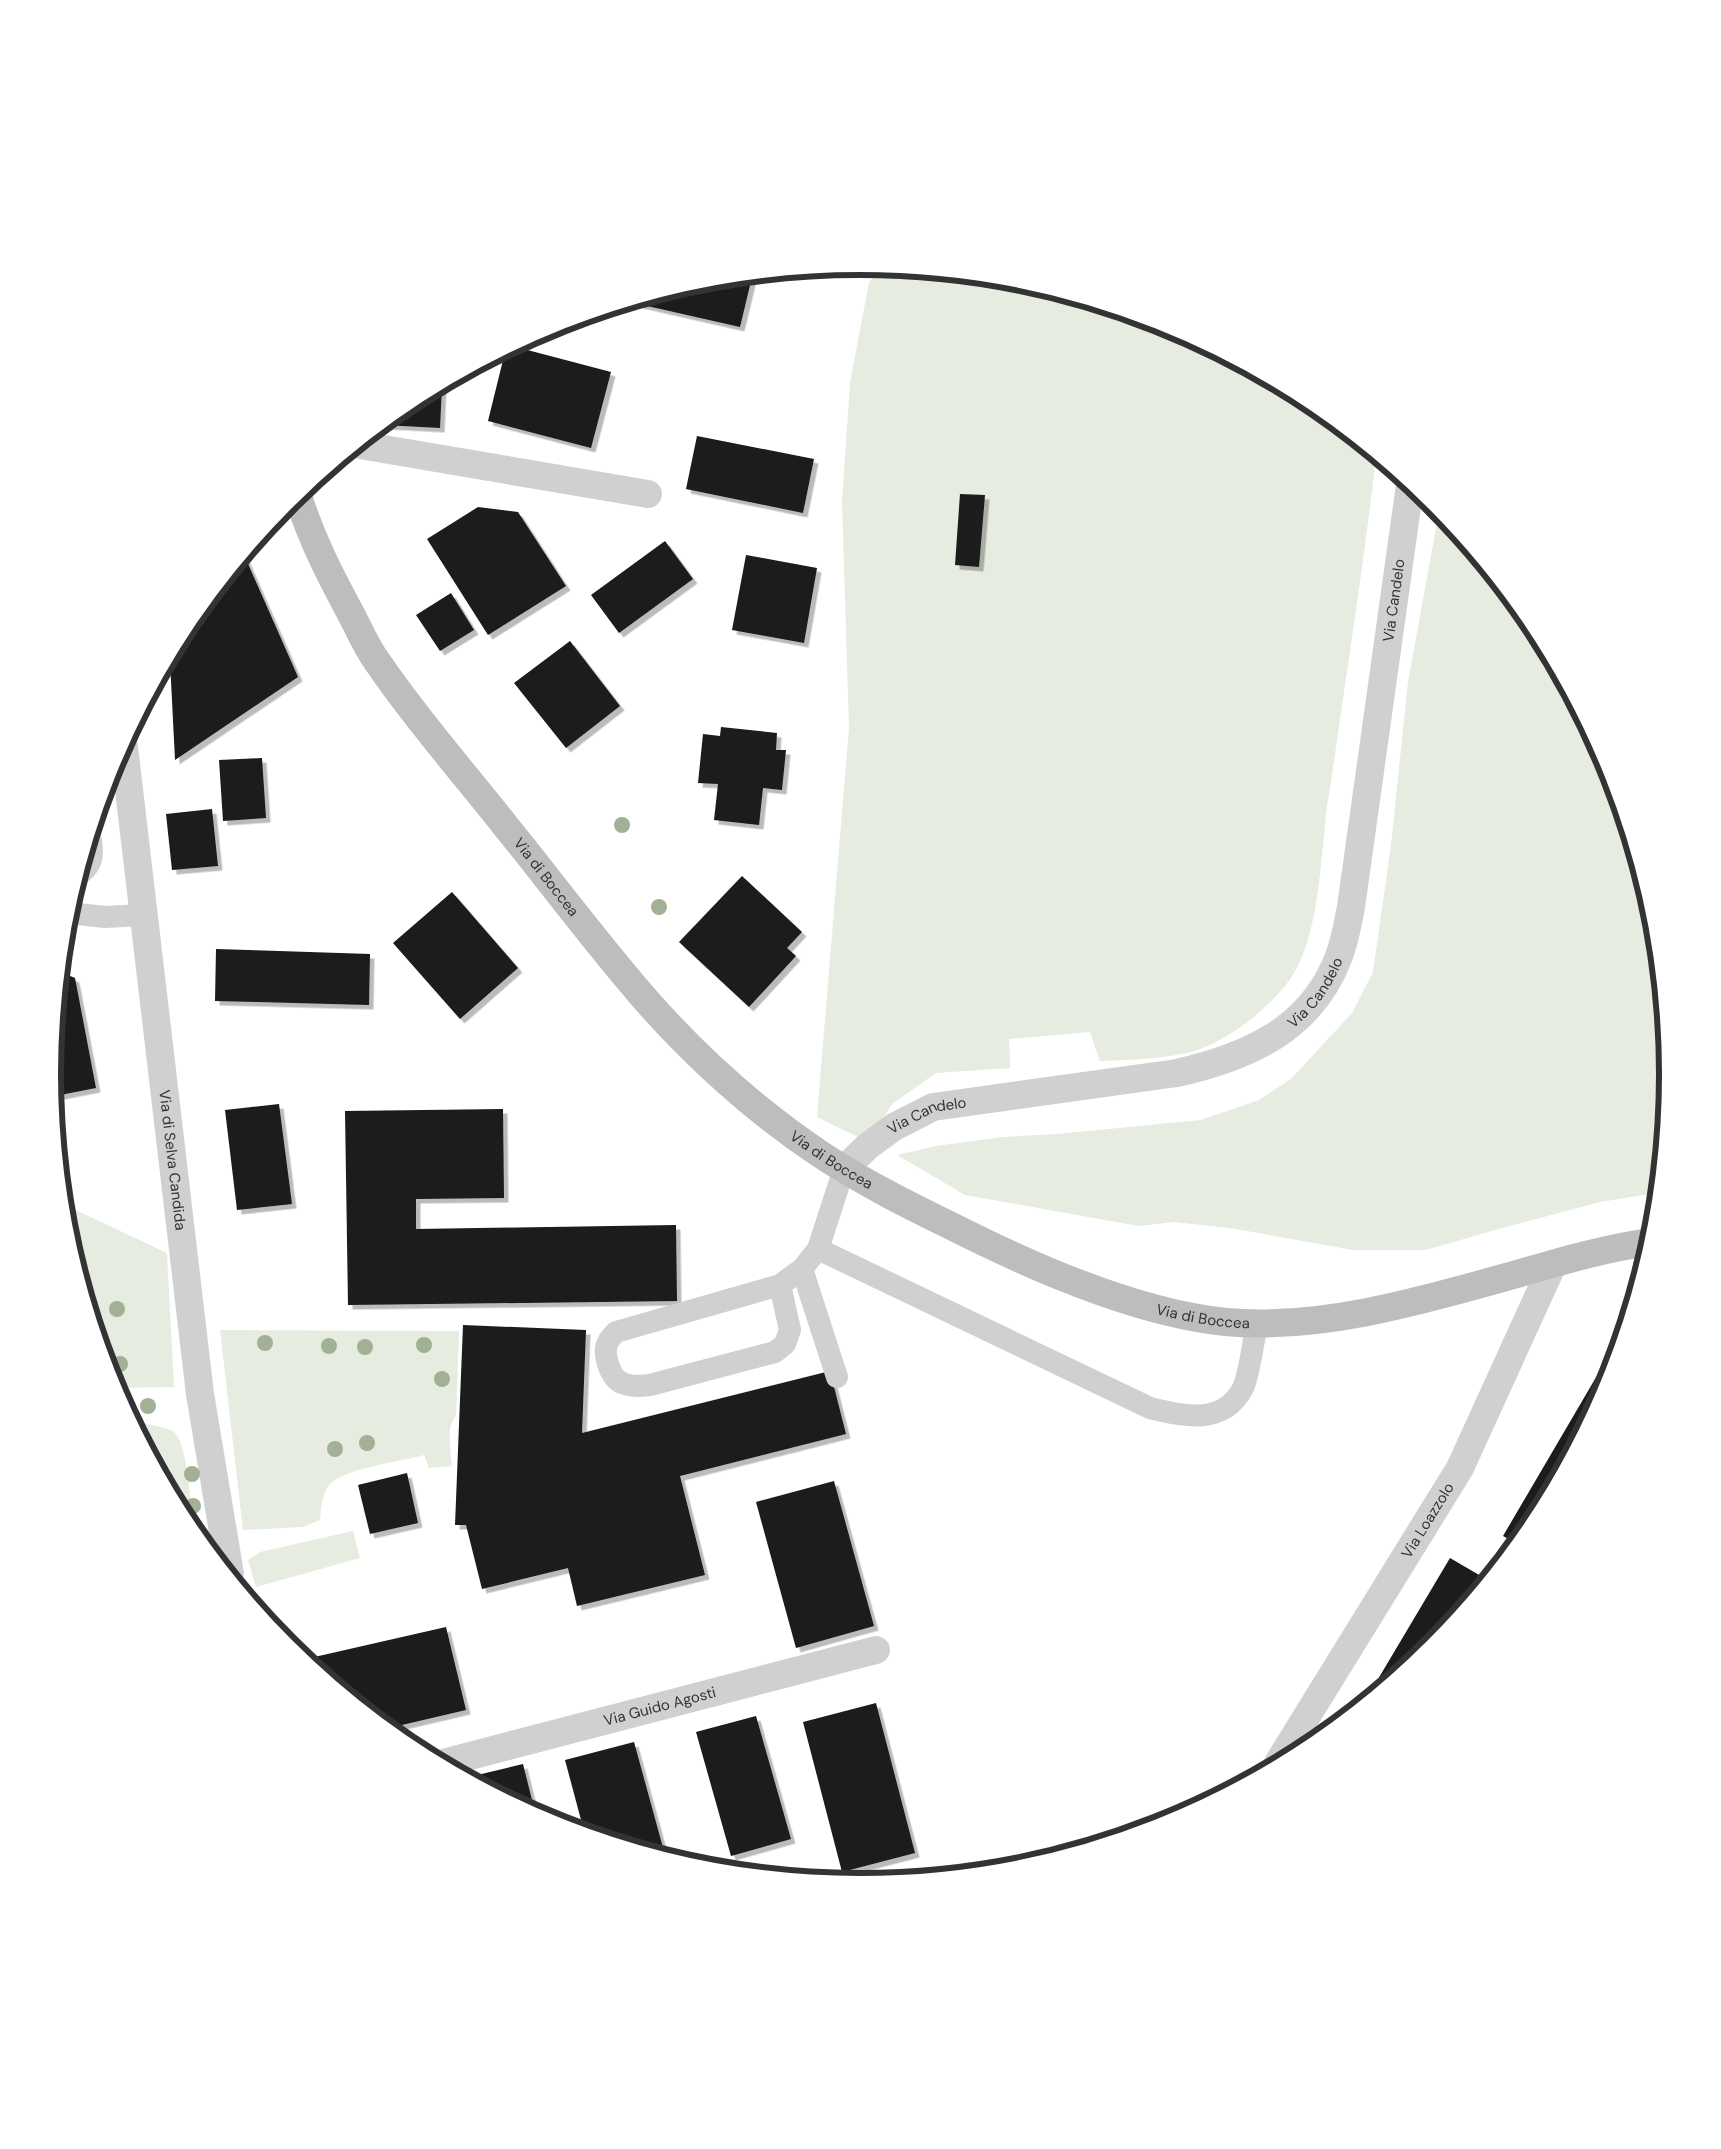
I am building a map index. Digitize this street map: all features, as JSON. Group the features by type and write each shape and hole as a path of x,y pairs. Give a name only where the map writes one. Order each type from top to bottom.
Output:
{"main road":[{"name":"Via di Boccea","path":"301,504 324,566 374,657 444,750 627,976 674,1030 746,1097 805,1143 844,1169 912,1207 1012,1256 1066,1278 1142,1304 1205,1319 1257,1323 1286,1324 1348,1316 1472,1286 1594,1252 1641,1244"}],"street":[{"path":"367,446 648,494"},
{"name":"Via Candelo","path":"844,1169 868,1146 894,1127 933,1107 1177,1073 1204,1067 1256,1048 1298,1018 1315,1000 1329,978 1340,955 1351,907 1409,494"},
{"name":"Via di Selva Candida","path":"126,761 200,1394 228,1564"},
{"name":"Via Loazzolo","path":"1285,1751 1460,1468 1553,1264"},
{"name":"Via Guido Agosti","path":"451,1761 876,1650"}],"lane":[{"path":"88,868 93,853"},
{"path":"78,914 105,917 143,915"},
{"path":"780,1285 790,1330 785,1344 775,1352 650,1385 632,1386 620,1382 610,1370 606,1351 608,1341 616,1332 780,1285 802,1269 818,1249 844,1169"},
{"path":"818,1249 1150,1408 1177,1414 1204,1416 1227,1408 1243,1387 1257,1323"},
{"path":"802,1269 838,1377"}],"shaded area":[{"path":"875,276 965,282 1067,302 1117,318 1166,336 1260,382 1305,410 1347,440 1375,464 1361,576 1327,808 1315,911 1304,952 1296,970 1285,986 1264,1008 1239,1028 1211,1044 1182,1054 1100,1061 1090,1032 1009,1039 1010,1068 936,1073 892,1104 868,1142 817,1117 849,728 842,501 850,383 869,282"},
{"path":"1437,522 1495,588 1525,630 1553,675 1599,769 1633,868 1653,970 1658,1022 1660,1074 1658,1127 1650,1194 1600,1202 1426,1250 1353,1250 1230,1228 1175,1222 1139,1226 965,1195 897,1155 936,1146 1003,1137 1057,1134 1201,1120 1259,1100 1291,1079 1352,1013 1373,972 1391,845 1408,682"},
{"path":"73,1209 167,1253 174,1387 126,1388 104,1331 88,1281"},
{"path":"220,1330 459,1331 456,1416 450,1433 452,1466 429,1468 424,1455 358,1470 335,1480 328,1486 323,1498 320,1520 303,1527 243,1530"},
{"path":"142,1423 173,1431 178,1437 182,1448 188,1477 191,1511 168,1474"},
{"path":"353,1531 360,1558 256,1587 248,1560 260,1552"}],"building":[{"path":"751,283 740,327 644,305"},
{"path":"526,350 611,372 591,448 488,421 503,360"},
{"path":"442,394 440,428 394,426"},
{"path":"697,436 814,459 803,513 686,489"},
{"path":"960,494 985,495 979,567 955,565"},
{"path":"478,507 518,512 566,586 488,635 427,539"},
{"path":"665,541 693,579 619,633 591,595"},
{"path":"746,555 817,568 804,643 732,630"},
{"path":"248,563 298,677 175,760 171,671 196,630 226,588"},
{"path":"451,593 474,630 440,651 416,615"},
{"path":"570,641 620,706 566,748 514,683"},
{"path":"721,727 777,733 776,750 786,750 782,790 763,788 759,825 714,820 718,784 698,783 703,734 720,736"},
{"path":"262,758 266,818 223,821 219,760"},
{"path":"212,809 218,866 172,870 166,814"},
{"path":"742,876 802,932 787,948 796,956 749,1007 679,942"},
{"path":"452,892 518,968 460,1019 393,943"},
{"path":"216,949 370,954 369,1005 215,1001"},
{"path":"68,975 75,978 96,1088 62,1095 63,1022"},
{"path":"279,1104 292,1204 237,1210 225,1110"},
{"path":"503,1109 504,1198 416,1199 416,1229 676,1225 677,1301 348,1305 345,1111"},
{"path":"463,1325 586,1330 582,1433 830,1371 846,1434 680,1476 705,1575 577,1606 568,1568 482,1589 466,1525 455,1525"},
{"path":"1606,1362 1577,1428 1553,1474 1510,1540 1503,1536"},
{"path":"407,1473 418,1523 370,1534 358,1485"},
{"path":"834,1481 874,1626 796,1648 756,1502"},
{"path":"1450,1558 1482,1577 1426,1640 1374,1686"},
{"path":"446,1627 466,1710 398,1726 374,1709 314,1657"},
{"path":"876,1703 915,1853 842,1872 803,1722"},
{"path":"756,1716 791,1839 731,1856 696,1732"},
{"path":"634,1742 663,1849 582,1823 565,1760"},
{"path":"523,1764 533,1803 507,1791 477,1775"}]}
